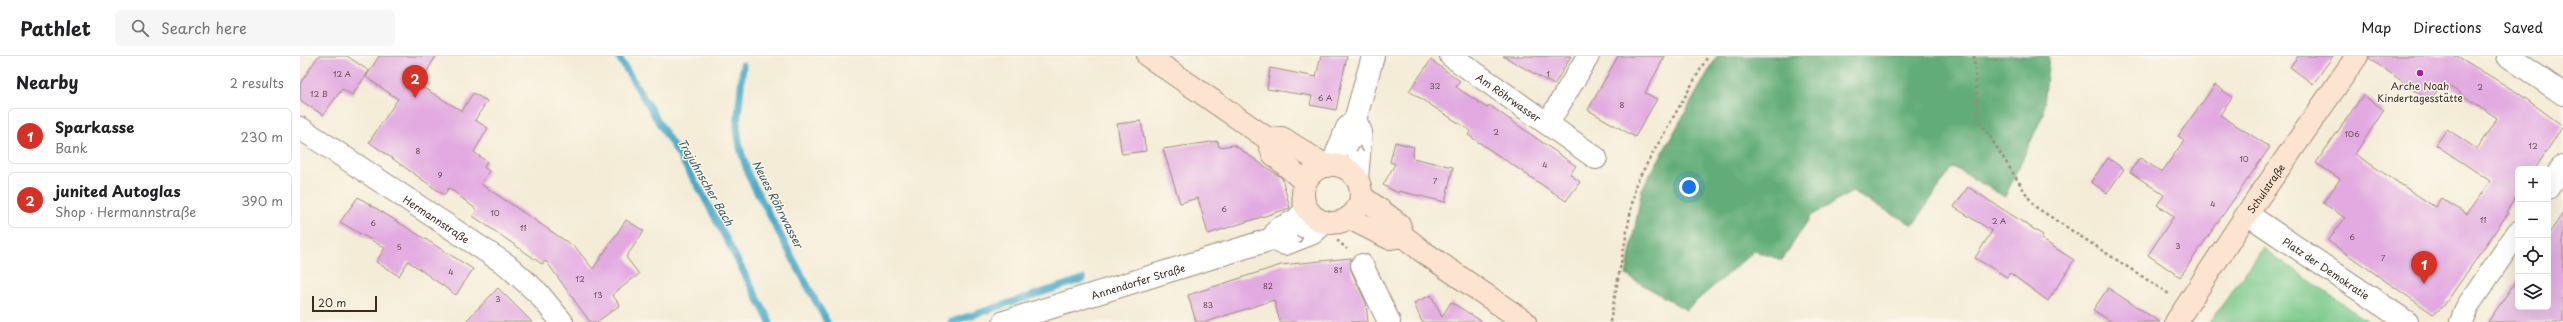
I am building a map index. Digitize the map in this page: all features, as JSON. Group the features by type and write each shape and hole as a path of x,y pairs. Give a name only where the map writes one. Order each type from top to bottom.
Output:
{"main road":[{"path":"1148,56 1268,139 1273,154 1305,182"},
{"name":"Schulstraße","path":"2182,314 2211,267 2357,56"},
{"path":"1268,139 1282,138 1329,165 1343,167 1359,187 1399,224 1403,236 1525,322"},
{"path":"1329,165 1314,171 1305,182 1303,196 1307,209 1312,215 1325,222 1336,223 1349,218 1358,208 1359,187"},
{"path":"1349,218 1389,238 1403,236"}],"street":[{"path":"1329,165 1347,128 1355,120 1373,56"},
{"name":"Am Röhrwasser","path":"1451,56 1596,158"},
{"name":"Am Röhrwasser","path":"1548,123 1588,56"},
{"path":"2508,56 2563,94"},
{"path":"1355,120 1361,132 1359,187"},
{"name":"Hermannstraße","path":"300,128 507,265 538,293 562,322"},
{"path":"2551,184 2563,166"},
{"path":"1307,209 1295,221 1278,229 1272,239 1285,244 1313,233 1325,222"},
{"name":"Platz der Demokratie","path":"2247,214 2407,322"},
{"path":"2461,322 2467,307 2515,236"},
{"name":"Annendorfer Straße","path":"1004,322 1272,239"},
{"path":"1362,265 1389,322"}],"path":[{"path":"1610,322 1636,183 1708,56"},
{"path":"1974,56 1978,118 2034,206 2182,314"}],"green space":[{"path":"1717,56 2049,56 2043,115 2005,197 1953,167 1913,225 1852,192 1811,216 1782,260 1754,251 1686,310 1626,275 1642,189"},
{"path":"2263,248 2369,322 2210,322"}],"building":[{"path":"318,56 347,56 369,71 352,95 342,89 323,115 300,100 300,84"},
{"path":"379,56 436,56 419,85 462,111 473,93 487,101 475,120 488,128 474,152 487,162 484,167 489,171 481,184 576,248 593,269 626,220 644,231 626,257 639,274 612,295 620,305 597,322 590,322 546,261 542,264 473,216 477,210 449,188 444,195 369,142 398,99 366,77"},
{"path":"1321,56 1347,56 1336,110 1310,105 1312,96 1267,89 1270,68 1316,77"},
{"path":"1503,56 1571,56 1554,85"},
{"path":"1618,56 1665,56 1645,93 1657,99 1635,137 1588,110"},
{"path":"2298,56 2333,56 2313,84 2290,67"},
{"path":"2369,56 2457,56 2518,93 2563,126 2537,166 2515,166 2515,198 2506,212 2508,213 2443,307 2433,314 2328,241 2345,218 2323,203 2340,179 2316,163 2363,95 2384,110 2355,154 2435,207 2441,198 2467,214 2490,181 2436,145 2447,129 2477,149 2497,118 2443,82 2430,101 2369,58"},
{"path":"1431,60 1460,81 1456,87 1487,108 1489,105 1576,166 1570,174 1580,182 1566,201 1468,135 1471,131 1409,91"},
{"path":"2215,85 2232,97 2220,115 2270,147 2180,277 2148,255 2174,216 2157,205 2164,195 2130,172 2140,158 2162,172 2184,140 2178,136"},
{"path":"1141,121 1146,151 1122,154 1117,124"},
{"path":"1218,141 1219,147 1234,145 1282,178 1290,208 1208,234 1198,198 1180,203 1163,149"},
{"path":"1395,142 1414,147 1412,158 1453,167 1445,202 1399,191 1398,193 1383,185 1395,164 1390,162"},
{"path":"2108,158 2124,169 2107,193 2091,182"},
{"path":"1968,187 2043,235 2041,239 2074,260 2048,301 2010,273 2007,277 1975,258 1992,231 1954,207"},
{"path":"358,197 473,269 456,295 408,261 399,276 376,262 385,248 340,222"},
{"path":"2563,213 2563,322 2488,322 2515,282 2515,310 2551,310 2551,231"},
{"path":"1351,258 1351,270 1366,303 1368,322 1280,322 1274,300 1206,322 1196,322 1188,295 1281,265"},
{"path":"498,288 532,322 465,322"},
{"path":"2108,288 2160,322 2112,322 2093,310"},
{"path":"1431,295 1442,317 1451,302 1483,322 1422,322 1414,303"}],"waterway":[{"name":"Trajuhnscher Bach","path":"618,56 702,193 770,322"},
{"name":"Neues Röhrwasser","path":"743,65 737,127 740,148 749,177 827,322"},
{"path":"951,322 1083,279"}],"place":[{"name":"Arche Noah Kindertagesstätte","path":"2420,73"},
{"name":"junited Autoglas","path":"415,98"},
{"name":"Sparkasse","path":"2424,284"}]}
